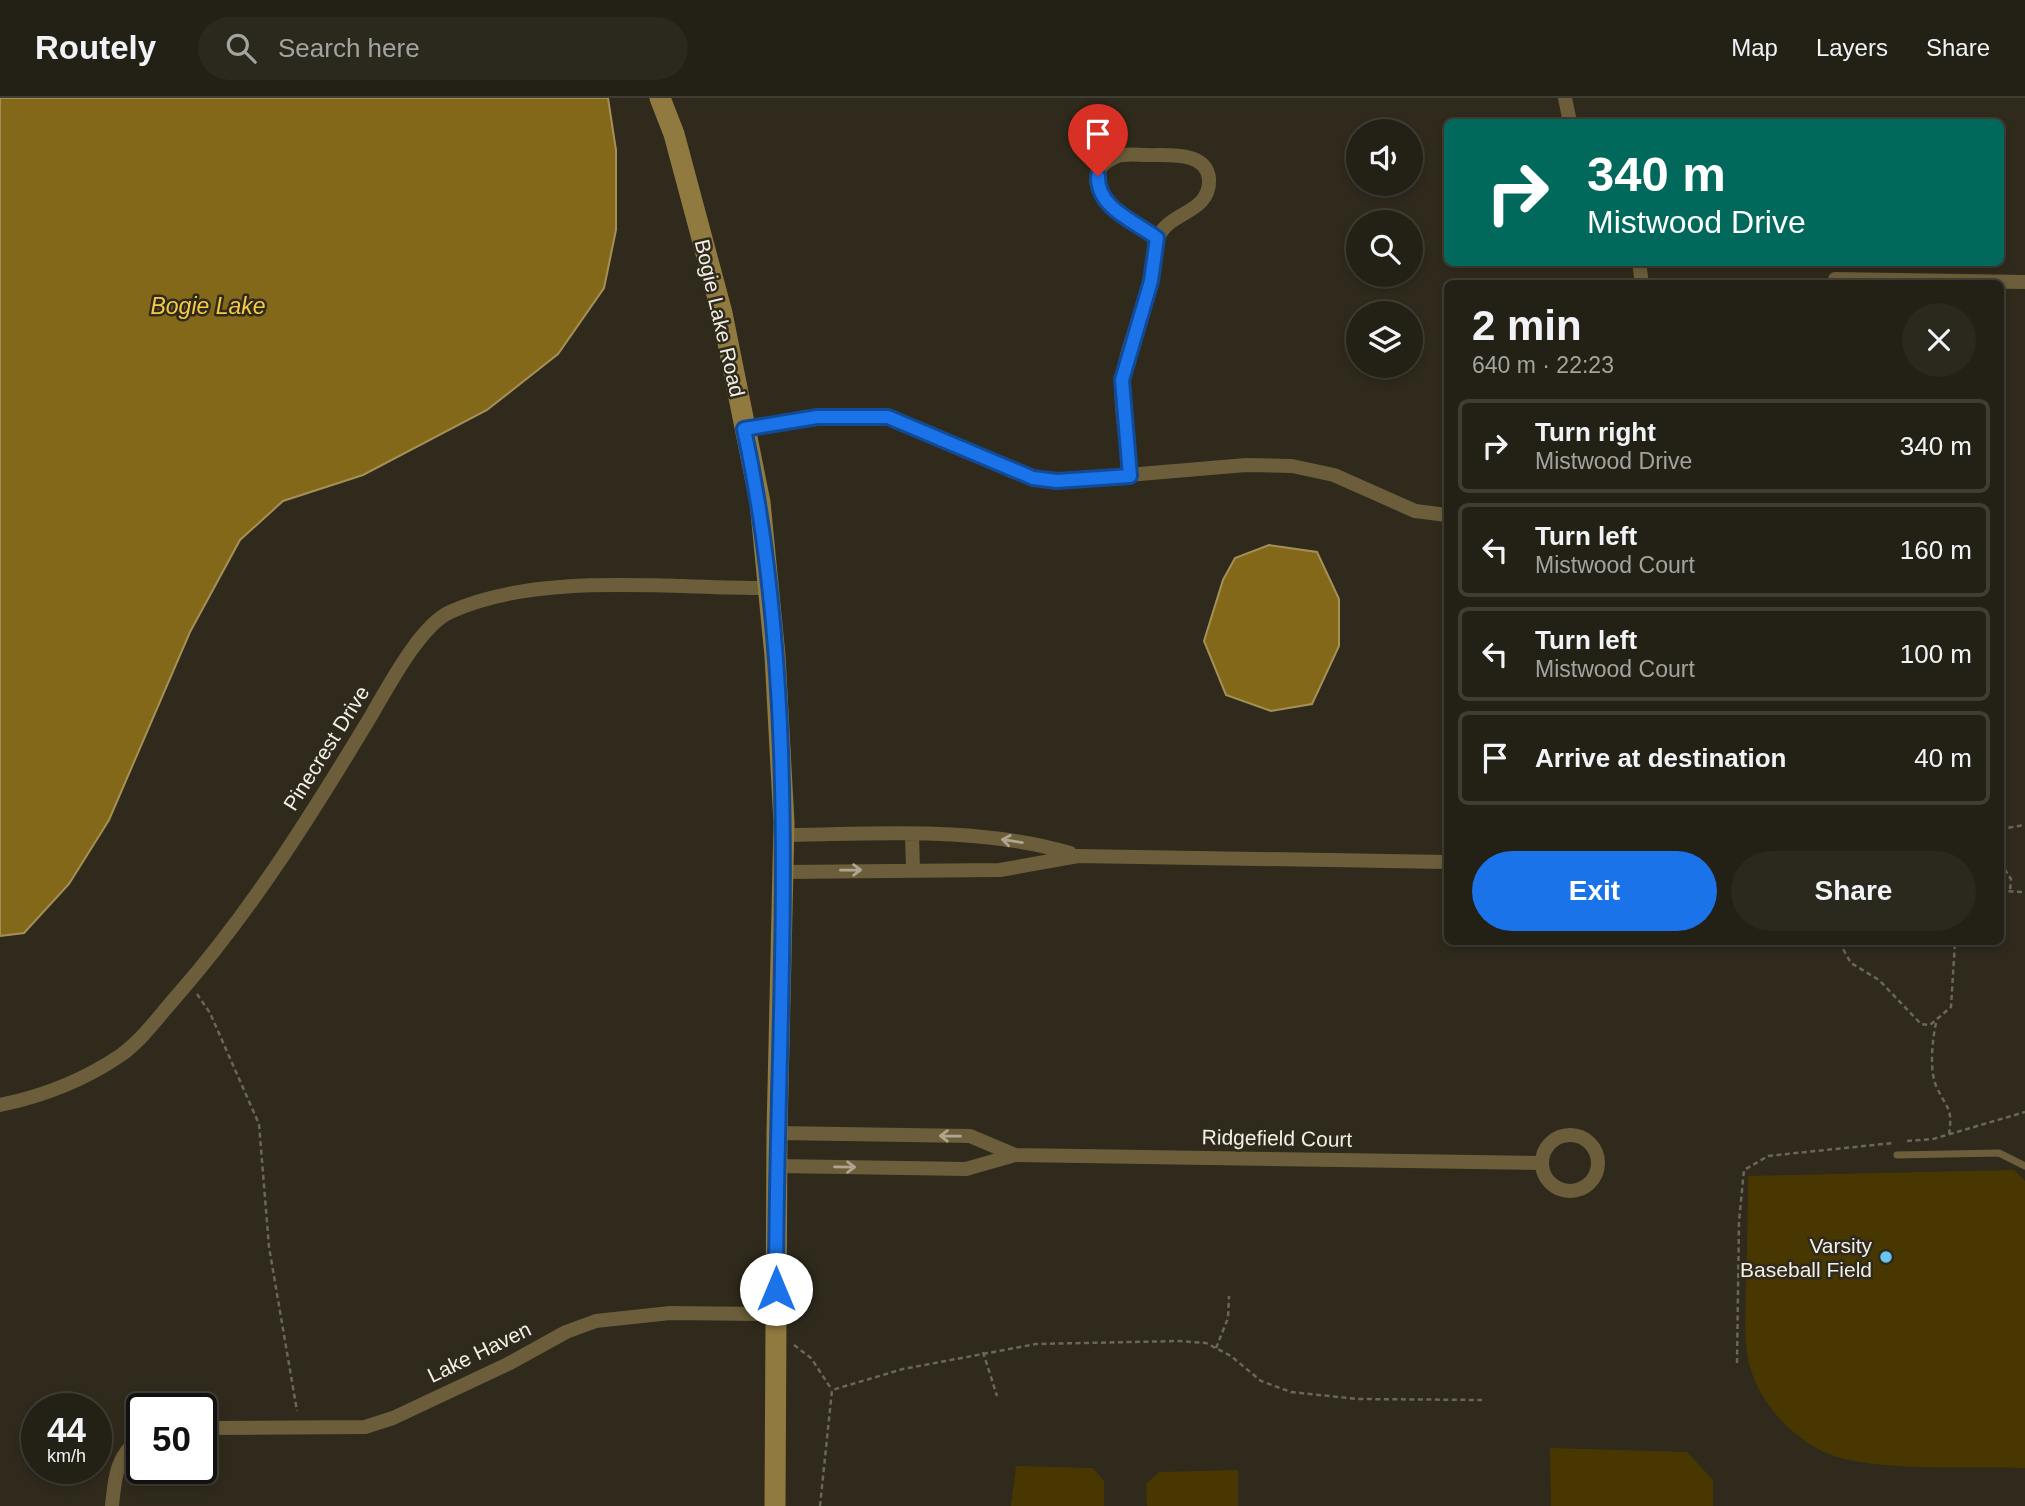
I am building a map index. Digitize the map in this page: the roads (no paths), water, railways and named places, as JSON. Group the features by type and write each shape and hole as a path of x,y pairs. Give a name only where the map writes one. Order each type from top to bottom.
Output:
{"main road":[{"name":"Bogie Lake Road","path":"660,98 674,134 723,313 760,502 780,714 784,835 777,1133 775,1506"}],"street":[{"path":"1565,98 1569,119"},
{"path":"1130,476 1122,380 1151,281 1157,238 1171,222 1199,206 1208,192 1209,176 1200,163 1185,156 1118,155 1104,163 1098,176 1098,189 1105,202 1157,238"},
{"path":"1835,279 1898,280"},
{"path":"2004,282 2025,282"},
{"path":"744,429 817,417 888,417 1033,478 1057,481 1246,465 1292,466 1334,475 1415,511 1444,515"},
{"name":"Pinecrest Drive","path":"0,1105 62,1088 123,1053 186,986 219,949 314,810 393,680 427,632 446,613 505,594 542,590 610,586 769,588"},
{"path":"784,835 912,835 1005,839 1078,856"},
{"path":"912,835 912,869"},
{"path":"783,872 1000,870 1078,856 1444,862"},
{"name":"Ridgefield Court","path":"777,1133 970,1136 1015,1155"},
{"path":"1572,1135 1581,1137 1594,1148 1598,1166 1596,1175 1584,1188 1566,1191 1549,1183 1540,1163 1546,1146 1553,1140 1572,1135"},
{"name":"Ridgefield Court","path":"777,1166 967,1169 1015,1155 1540,1163"},
{"name":"Lake Haven","path":"217,1428 298,1430 365,1427 393,1418 508,1364 566,1332 596,1321 670,1313 776,1324"},
{"path":"112,1506 115,1472 121,1456 126,1451"}],"lane":[{"path":"1897,1155 1999,1153 2025,1166"}],"water":[{"name":"Bogie Lake","path":"0,98 608,98 616,150 616,230 604,288 558,354 487,410 363,475 283,501 240,540 190,632 109,820 69,884 24,933 0,936"},
{"path":"1269,545 1317,552 1339,599 1339,646 1312,704 1271,711 1226,695 1204,641 1223,580 1235,558"}],"place":[{"name":"Varsity Baseball Field","path":"1886,1257"}]}
